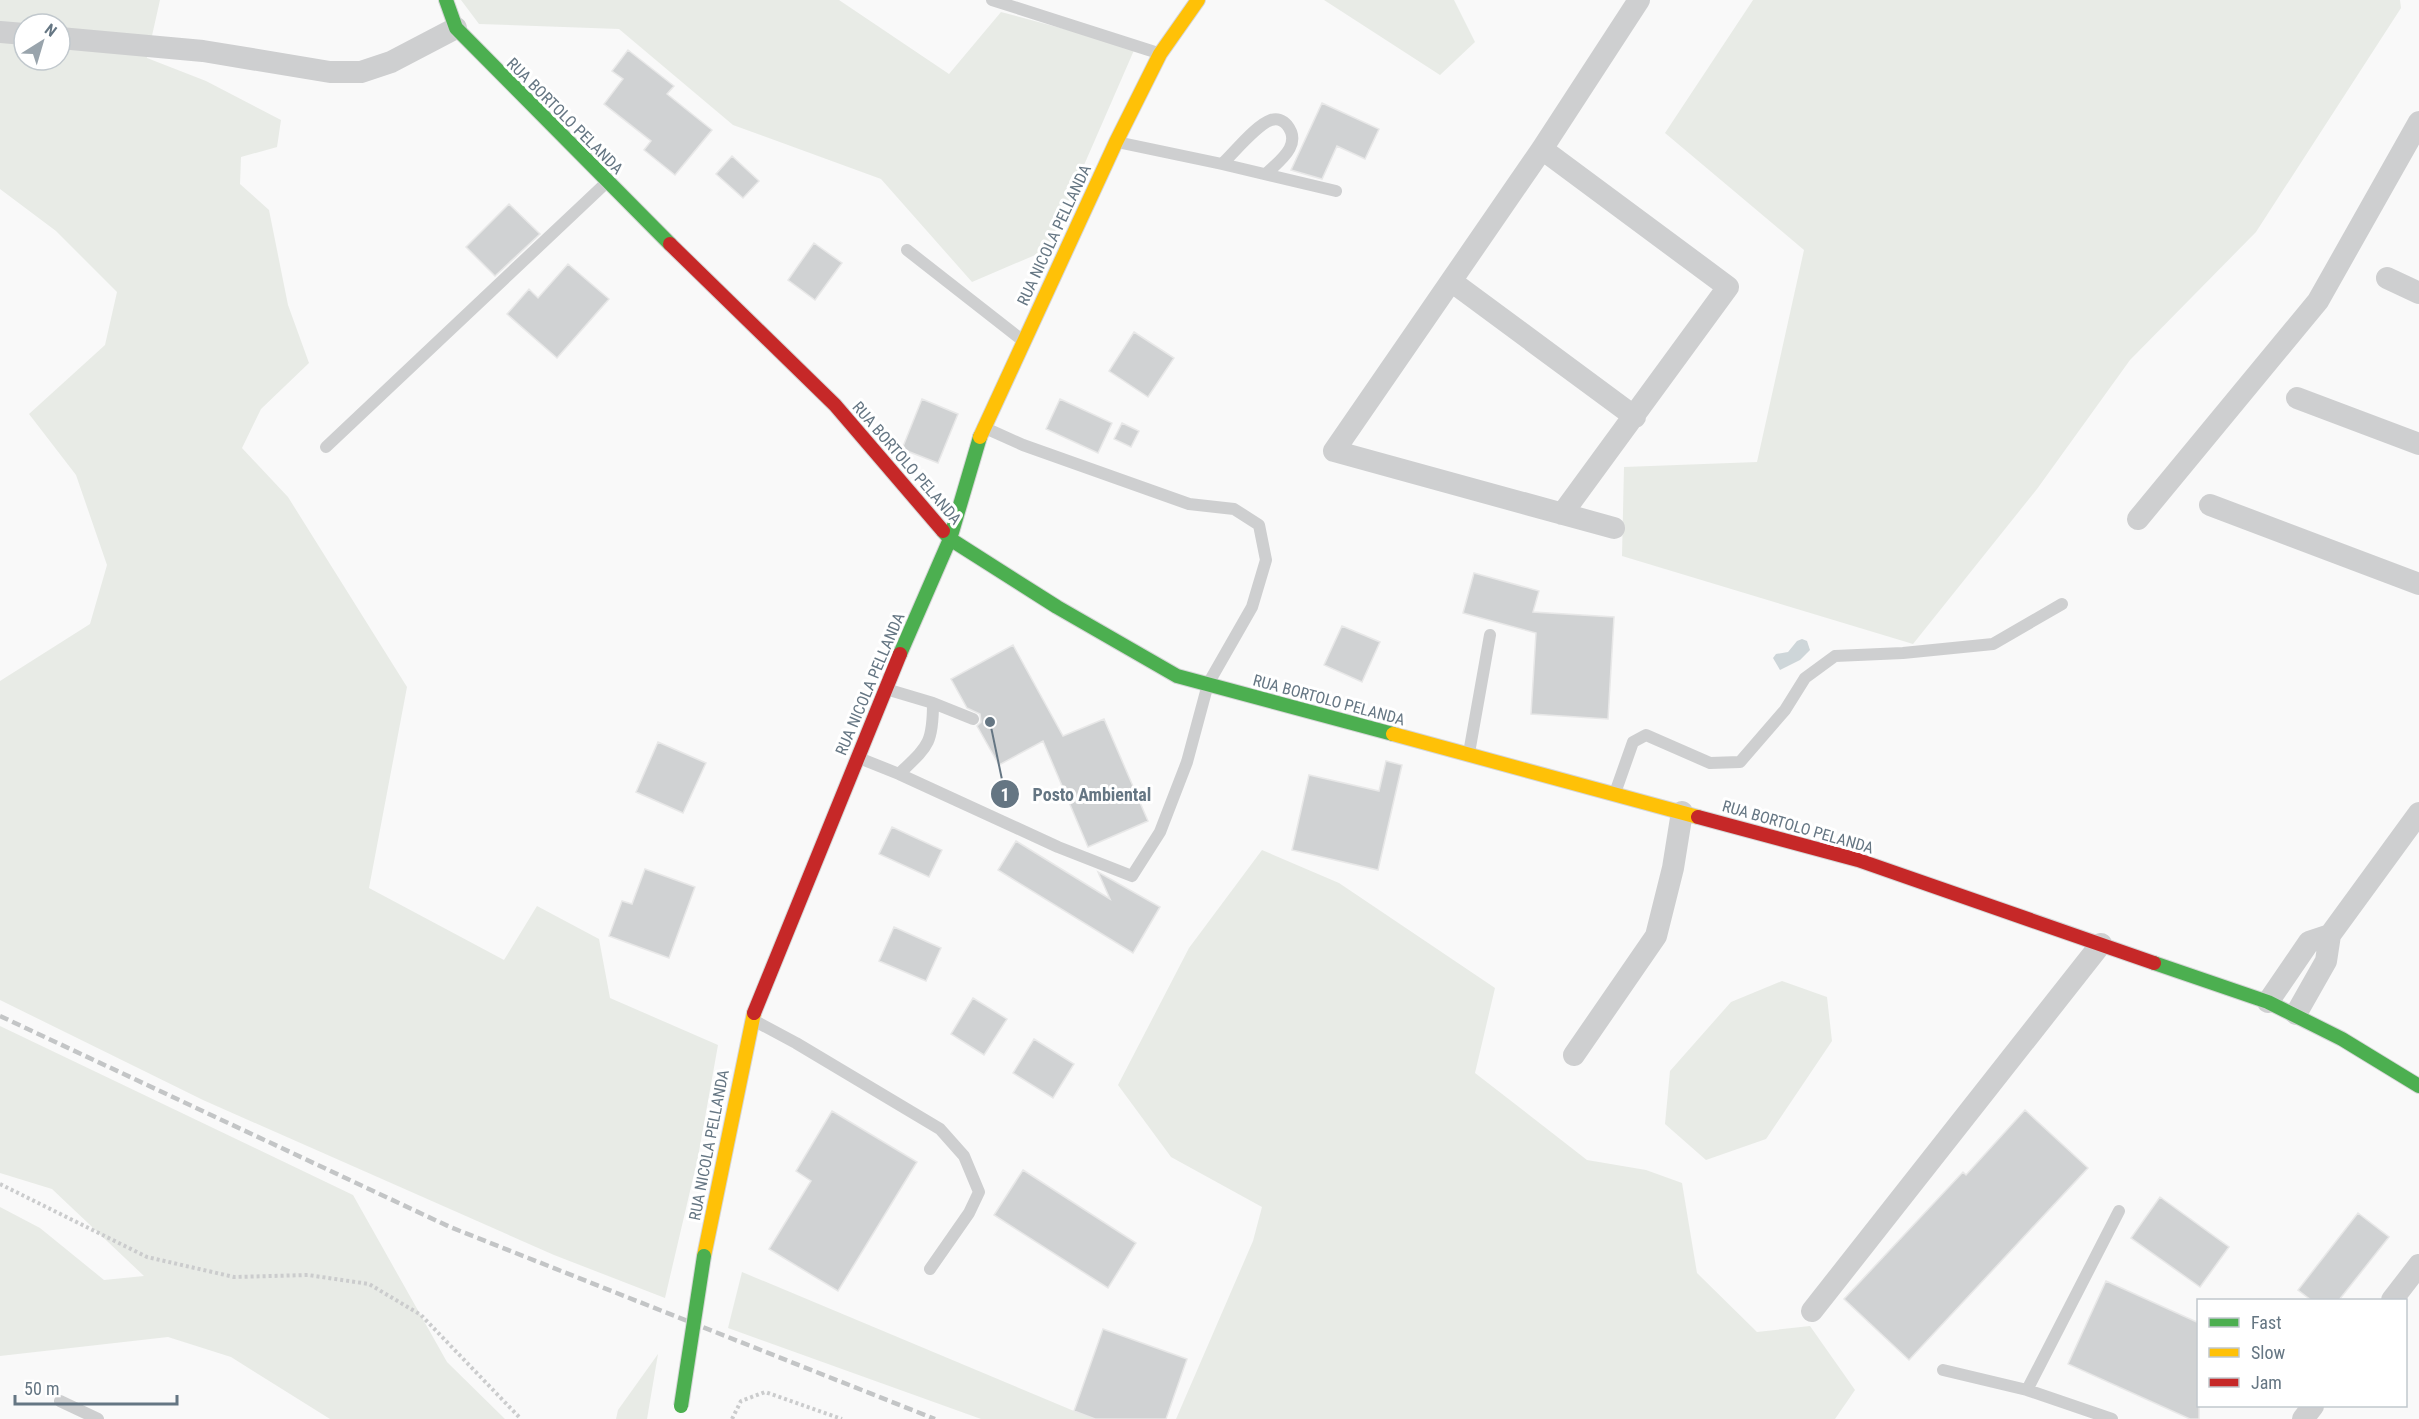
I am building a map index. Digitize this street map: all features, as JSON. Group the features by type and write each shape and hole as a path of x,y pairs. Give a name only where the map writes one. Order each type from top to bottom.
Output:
{"street":[{"name":"RUA BORTOLO PELANDA","path":"446,0 456,28 607,182 835,405 950,539 1057,608 1176,676 1858,860 2268,1002 2342,1039 2419,1086"},
{"name":"RUA NICOLA PELLANDA","path":"681,1413 704,1256 752,1019 885,689 950,539 983,427 1116,142 1160,54 1198,0"},
{"path":"1614,528 1334,451 1542,149 1639,0"},
{"path":"72,39 203,51 330,72 362,72 391,62 456,28"},
{"path":"2138,519 2318,301 2419,122"},
{"path":"1542,149 1728,287 1562,514"},
{"path":"2387,278 2419,293"},
{"path":"1450,281 1635,417"},
{"path":"2296,398 2419,444"},
{"path":"2210,505 2419,584"},
{"path":"1574,1055 1656,936 1673,868 1682,812"},
{"path":"2296,1014 2326,961 2330,935 2419,813"},
{"path":"2268,1002 2309,942 2330,935"},
{"path":"1812,1311 2102,944"},
{"path":"2393,1299 2419,1265"},
{"path":"2303,1419 2312,1407"}],"lane":[{"path":"992,0 1160,54"},
{"path":"1222,164 1268,121 1280,119 1292,132 1292,144 1289,151 1266,174"},
{"path":"1116,142 1336,191"},
{"path":"326,447 607,182"},
{"path":"907,250 1023,341"},
{"path":"857,758 898,774 1058,847 1132,876 1160,832 1187,762 1208,684 1252,607 1266,560 1259,525 1234,509 1189,504 1023,445 983,427"},
{"path":"1615,794 1633,742 1646,735 1710,763 1740,762 1785,710 1805,678 1835,656 1903,653 1993,644 2062,604"},
{"path":"1469,755 1490,636"},
{"path":"885,689 933,703 973,719"},
{"path":"898,774 926,748 933,730 933,703"},
{"path":"752,1019 940,1129 964,1156 979,1192 969,1213 930,1269"},
{"path":"2027,1390 2120,1211"},
{"path":"1943,1370 2027,1390 2112,1419"},
{"path":"60,1401 98,1419"}],"path":[{"path":"0,1184 147,1257 234,1277 308,1275 369,1284 421,1315 521,1419"},
{"path":"732,1419 741,1401 765,1392 842,1419"}],"shaded area":[{"path":"0,0 160,0 147,58 206,81 281,120 277,147 241,157 240,184 269,210 288,305 309,363 261,409 242,448 288,497 407,687 369,888 504,960 537,906 599,939 610,998 718,1045 698,1157 665,1298 554,1255 203,1100 0,1000 0,681 90,624 107,565 76,475 29,414 105,345 117,292 56,231 0,189"},
{"path":"461,0 839,0 949,74 1001,12 1135,48 1047,250 972,282 881,179 733,125 619,29 479,24"},
{"path":"1324,0 1454,0 1475,42 1440,75"},
{"path":"1753,0 2400,0 2401,8 2256,232 2130,360 2037,489 1913,644 1622,556 1624,467 1757,462 1804,250 1665,133"},
{"path":"1802,639 1807,641 1810,650 1800,660 1780,670 1773,658 1776,654 1788,652 1797,641"},
{"path":"1262,850 1339,883 1495,988 1475,1073 1587,1160 1646,1170 1682,1183 1697,1273 1757,1332 1810,1326 1855,1390 1835,1419 1176,1419 1253,1241 1262,1207 1171,1157 1118,1085 1189,948"},
{"path":"1782,981 1827,997 1832,1041 1766,1139 1706,1160 1665,1124 1670,1071 1731,1002"},
{"path":"0,1026 353,1195 447,1362 505,1419 330,1419 231,1357 168,1337 0,1356 0,1207 40,1228 104,1280 144,1276 52,1189 0,1173"},
{"path":"742,1272 1095,1419 981,1419 728,1328"},
{"path":"658,1354 647,1419 616,1419 618,1410"}],"building":[{"path":"628,50 674,86 667,94 712,130 675,175 644,150 651,141 604,104 623,79 612,71"},
{"path":"1322,103 1379,129 1365,159 1337,146 1322,179 1291,170"},
{"path":"732,156 759,181 743,198 716,174"},
{"path":"509,204 540,234 495,276 466,247"},
{"path":"814,243 842,263 815,300 788,280"},
{"path":"568,264 609,299 557,358 507,314 529,289 538,298"},
{"path":"1134,332 1174,358 1148,397 1109,371"},
{"path":"922,399 958,414 938,463 902,449"},
{"path":"1060,399 1112,423 1098,453 1046,429"},
{"path":"1122,423 1139,431 1131,447 1114,439"},
{"path":"1474,573 1539,591 1533,612 1614,617 1608,719 1531,714 1536,633 1463,613"},
{"path":"1342,626 1380,642 1362,682 1324,665"},
{"path":"1013,645 1063,736 1104,719 1148,821 1088,847 1043,741 999,765 977,726 981,722 980,714 967,708 951,679"},
{"path":"658,742 706,763 683,813 636,792"},
{"path":"1386,761 1402,765 1378,870 1292,850 1309,775 1379,791"},
{"path":"892,827 942,850 929,877 879,854"},
{"path":"1016,841 1110,899 1098,872 1160,907 1133,953 998,870"},
{"path":"645,869 695,887 669,958 609,936 622,901 632,904"},
{"path":"894,927 941,948 926,981 879,961"},
{"path":"973,998 1007,1019 984,1055 951,1034"},
{"path":"1034,1039 1074,1064 1053,1098 1013,1073"},
{"path":"2025,1110 2088,1168 1909,1360 1844,1299 1963,1172 1966,1175"},
{"path":"832,1111 917,1162 838,1291 769,1249 811,1181 796,1171"},
{"path":"1023,1170 1136,1243 1108,1288 994,1215"},
{"path":"2160,1197 2229,1247 2200,1287 2131,1238"},
{"path":"2358,1213 2389,1237 2340,1299 2310,1299 2298,1290"},
{"path":"2106,1281 2197,1322 2199,1419 2190,1419 2068,1364"},
{"path":"1103,1329 1187,1359 1166,1419 1095,1419 1074,1411"}],"railway":[{"path":"0,1016 450,1227 935,1419"}],"traffic: fast":[{"path":"446,0 456,28 670,244"},
{"path":"900,654 950,539 980,437"},
{"path":"943,531 950,539 1057,607 1177,676 1393,734"},
{"path":"2154,963 2268,1002 2342,1039 2419,1086"},
{"path":"681,1406 704,1256"}],"traffic: slow":[{"path":"980,437 1116,142 1160,54 1198,0"},
{"path":"1393,734 1698,817"},
{"path":"704,1256 754,1013"}],"traffic: jam":[{"path":"670,244 835,405 943,531"},
{"path":"754,1013 900,654"},
{"path":"1698,817 1858,860 2154,963"}],"place":[{"name":"Posto Ambiental","path":"990,722"}]}
